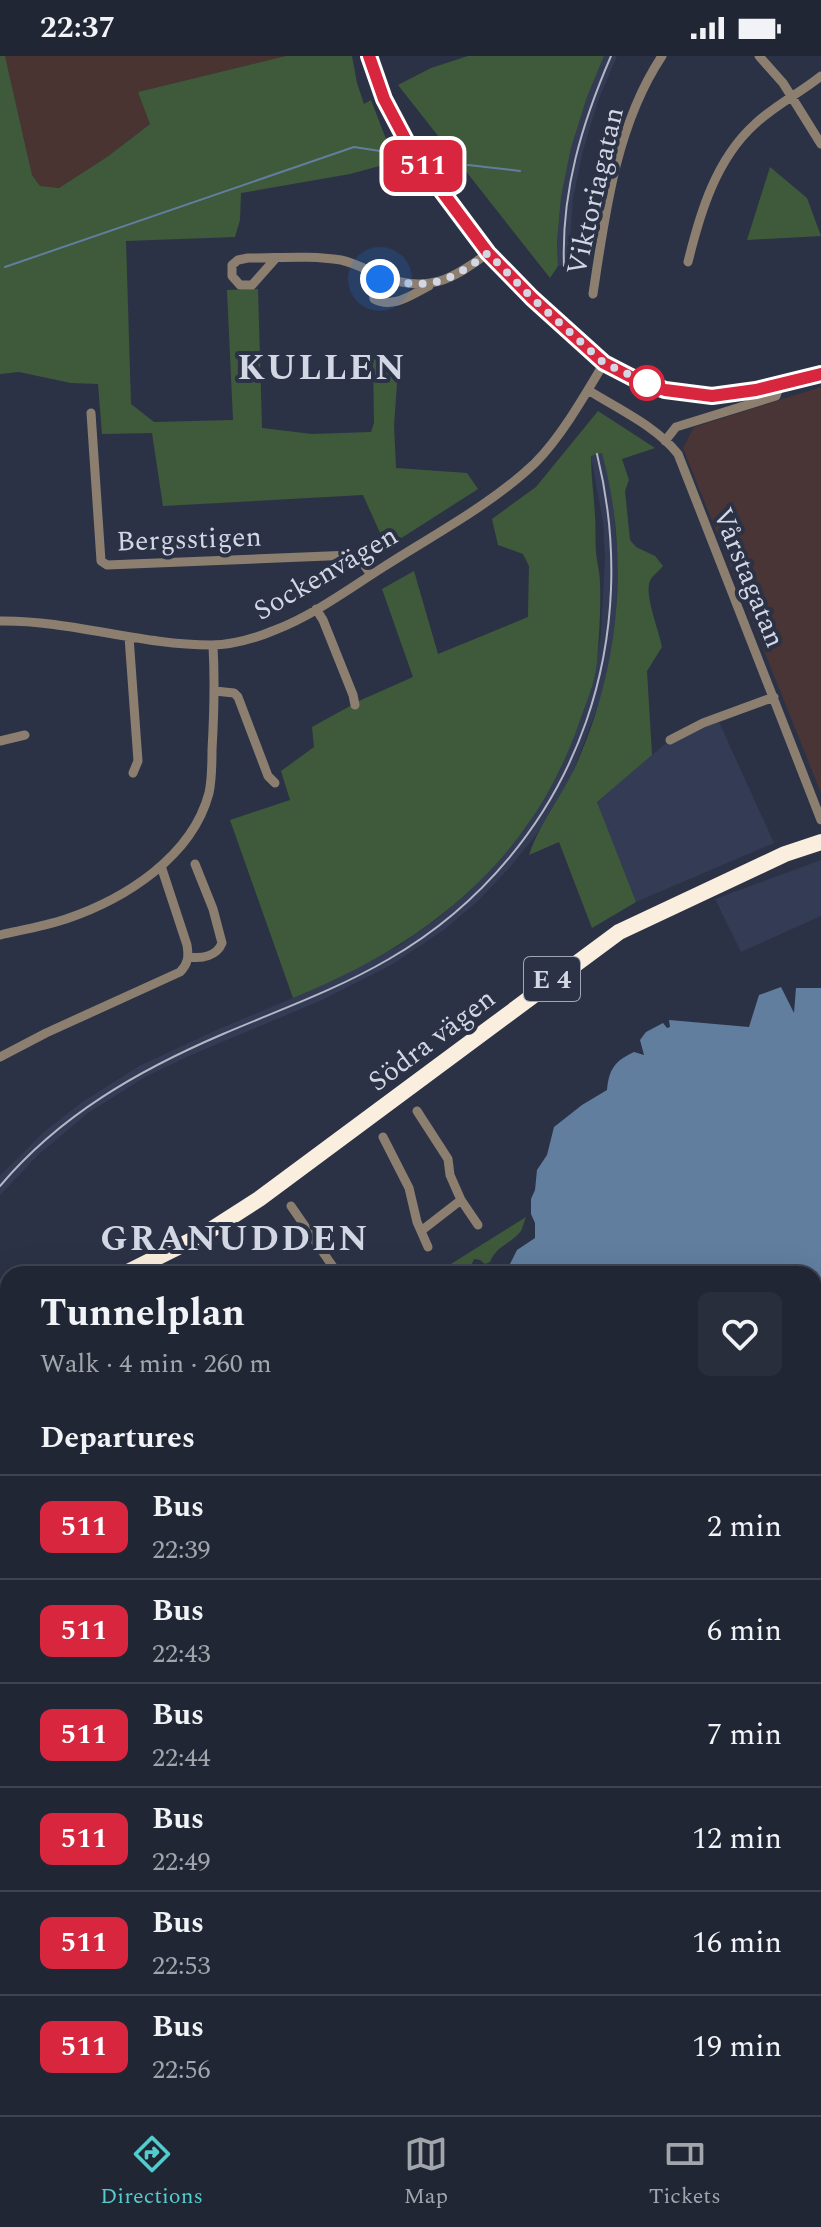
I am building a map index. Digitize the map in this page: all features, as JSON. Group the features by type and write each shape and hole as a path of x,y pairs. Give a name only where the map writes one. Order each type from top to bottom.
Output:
{"highway":[{"name":"Södra vägen","path":"140,1266 206,1233 259,1199 619,932 775,859 821,842"}],"main road":[{"path":"369,56 384,99 411,150 488,253 604,363 631,377 675,392 712,396 821,374"}],"street":[{"name":"Viktoriagatan","path":"593,294 607,206 624,141 640,97 662,56"},
{"path":"759,56 783,83 821,144"},
{"path":"688,262 704,208 725,160 755,124 821,76"},
{"path":"385,278 373,286 374,299 382,304 392,304 464,271 488,253"},
{"path":"276,258 252,285 240,285 232,276 232,265 238,260 276,258 321,257 351,262 385,278 419,285 434,284"},
{"name":"Sockenvägen","path":"0,621 39,622 129,637 213,646 258,637 316,609 502,490 548,448 604,363"},
{"path":"665,441 676,427 776,396 780,384"},
{"name":"Vårstagatan","path":"588,390 665,441 678,454 821,820"},
{"name":"Bergsstigen","path":"91,413 101,561 107,565 352,555 360,559 371,575"},
{"path":"316,609 355,705"},
{"path":"129,637 138,761 133,773"},
{"path":"0,935 51,924 96,908 161,866 184,842 209,793 215,691 213,646"},
{"path":"215,691 234,693 238,697 268,776 275,783"},
{"path":"670,740 703,723 774,697"},
{"path":"0,741 25,735"},
{"path":"189,957 197,959 214,953 222,943 213,909 195,864"},
{"path":"0,1057 180,972 186,966 189,957 187,945 161,866"},
{"path":"417,1111 448,1159 450,1175 461,1200 478,1225"},
{"path":"383,1137 409,1188 428,1247"},
{"path":"421,1231 461,1200"},
{"path":"291,1206 332,1266"}],"shaded area":[{"path":"5,56 286,56 138,92 151,123 59,188 40,186 32,175"},
{"path":"604,56 617,56 598,101 583,151 573,198 571,265 558,266 561,197 571,148"},
{"path":"821,387 821,793 683,448 694,427"},
{"path":"603,453 612,494 618,559 616,614 609,668 571,777 536,835 479,900 445,929 391,965 322,1000 145,1077 88,1113 39,1154 0,1195 0,1176 44,1132 81,1103 139,1066 317,988 399,946 470,891 526,828 559,772 590,692 596,665 601,635 605,559 603,522 591,456"},
{"path":"719,722 774,843 631,904 597,801 670,740"},
{"path":"821,860 821,916 741,952 715,899"},
{"path":"781,987 794,1013 796,988 821,988 821,1266 509,1266 517,1250 535,1238 531,1199 537,1170 547,1155 554,1127 607,1090 611,1072 622,1059 634,1052 644,1055 640,1040 646,1032 663,1023 670,1027 669,1020 749,1027 759,995"}],"green space":[{"path":"0,56 5,56 32,175 40,186 59,188 150,124 138,92 286,56 352,56 364,104 371,100 398,161 350,174 241,193 240,220 235,237 126,241 131,404 154,422 233,420 227,290 258,289 262,428 312,434 371,432 374,423 373,360 399,355 394,426 396,468 467,473 478,489 392,544 381,535 363,495 163,506 152,433 102,434 98,384 71,383 19,372 0,374"},
{"path":"468,56 604,56 571,148 561,197 558,266 550,278 398,85 431,68"},
{"path":"770,167 807,198 821,236 747,240"},
{"path":"598,411 655,448 622,459 629,480 625,491 630,540 636,547 655,556 663,566 651,579 649,587 650,604 662,647 647,671 652,755 597,802 636,902 592,928 559,842 529,855 577,763 592,726 611,649 618,571 611,492 602,453 591,456 600,576 596,670 578,726 557,775 531,819 501,859 466,894 386,953 293,998 230,820 290,800 281,771 314,747 312,727 361,700 413,677 382,589 414,571 438,654 528,617 529,566 523,554 498,545 492,519 536,487"},
{"path":"526,1217 521,1231 496,1252 490,1262 485,1264 474,1259 471,1266 448,1266"}],"waterway":[{"path":"5,267 354,147 380,151"},
{"path":"468,165 520,171"}],"railway":[{"path":"564,266 566,211 576,158 611,56"},
{"path":"0,1186 48,1137 131,1079 192,1048 349,980 422,938 454,914 509,858 553,794 571,759 596,689 611,589 609,521 597,454"}],"bus line":[{"name":"511","path":"369,56 384,99 411,150 488,253 604,363 665,390 712,396 756,390 821,374"}],"district":[{"name":"KULLEN","path":"322,366"},
{"name":"GRANUDDEN","path":"235,1237"}],"route":[{"path":"380,279 434,284 464,271 488,253 604,363 647,383"}]}
